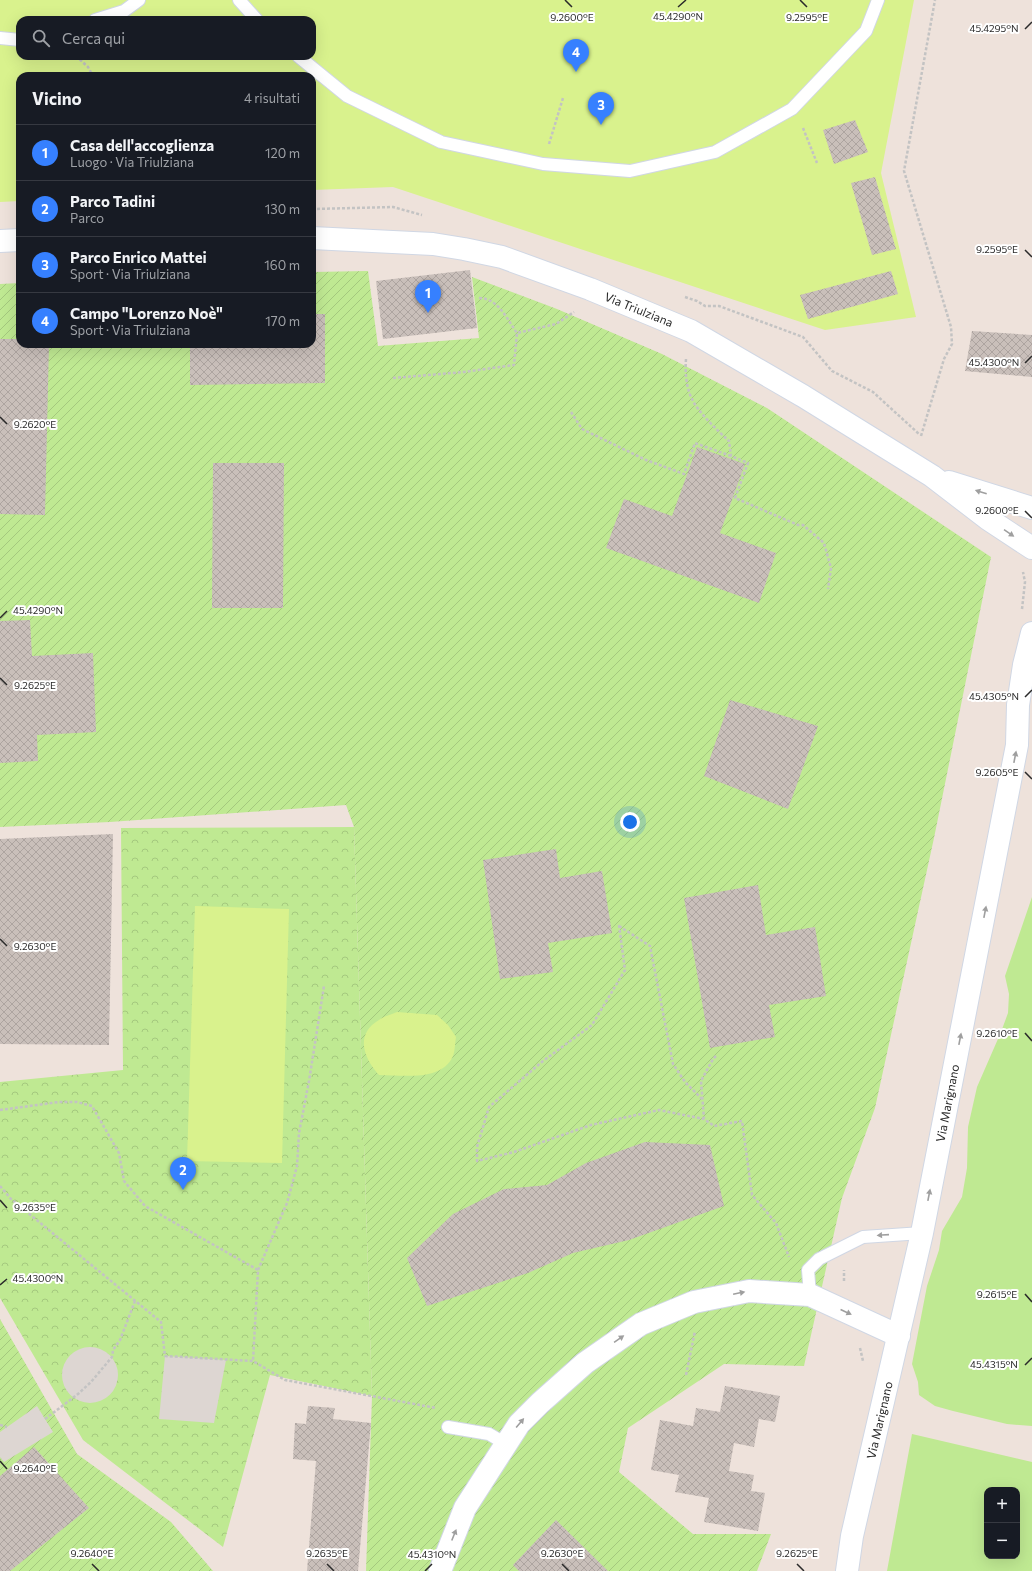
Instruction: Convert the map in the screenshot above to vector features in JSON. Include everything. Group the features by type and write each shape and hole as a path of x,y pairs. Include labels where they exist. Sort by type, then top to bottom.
{"street":[{"name":"Via Triulziana","path":"316,238 433,244 502,257 562,278 691,331 803,396 932,476 988,519 1032,548"},
{"path":"0,241 16,240"},
{"name":"Via Triulziana","path":"932,476 1032,508"},
{"name":"Via Marignano","path":"847,1571 852,1536 922,1233 1017,745 1018,705 1024,665 1026,624"},
{"path":"440,1571 465,1508 519,1424 585,1363 641,1324 694,1302 749,1291 810,1296 899,1336"}],"lane":[{"path":"108,16 124,11 139,0"},
{"path":"239,0 253,16"},
{"path":"303,60 347,96 441,142 543,164 630,172 716,152 792,109 866,30 878,0"},
{"path":"0,38 16,40"},
{"path":"810,1296 808,1270 820,1259 863,1237 922,1233"},
{"path":"448,1427 489,1434 506,1444"}],"path":[{"path":"921,436 944,359 952,344 951,327 904,171 935,0"},
{"path":"80,60 91,72"},
{"path":"543,164 563,98"},
{"path":"792,109 807,135 817,163"},
{"path":"393,378 464,372 514,365 517,333 497,305 486,298 479,298"},
{"path":"517,333 556,324 577,310"},
{"path":"685,364 686,382 692,399 729,441 731,456"},
{"path":"571,412 582,429 632,453 684,474 695,443 748,463 735,498 798,525 804,525 824,543 831,568 828,589"},
{"path":"1021,569 1025,582 1026,624"},
{"path":"702,1099 685,1082 673,1064 650,946 619,925 625,970 592,1025 543,1061 489,1107 477,1148 477,1161 514,1152 591,1124 659,1110 704,1119 714,1126 742,1121 752,1194 776,1224 790,1255 788,1261"},
{"path":"253,1361 258,1270 288,1203 297,1166 299,1133 324,986"},
{"path":"704,1119 701,1081 716,1056"},
{"path":"0,1110 59,1102 77,1102 92,1106 119,1153 124,1181 145,1206 258,1270"},
{"path":"0,1186 11,1199 161,1322 165,1356 253,1361 285,1380 437,1408"},
{"path":"45,1419 78,1394 91,1382 112,1357 113,1350 120,1340 135,1301"},
{"path":"686,1375 695,1330"},
{"path":"0,1425 7,1427"}],"green space":[{"path":"0,0 914,0 881,173 916,317 825,330 393,187 316,190 316,72 16,72 16,201 0,202"},
{"path":"368,271 378,346 479,338 472,277 557,309 662,354 767,408 991,557 934,838 875,1108 842,1198 804,1366 724,1364 628,1428 619,1472 693,1534 771,1534 757,1571 366,1571 372,1396 354,827 346,805 110,822 0,827 0,284 16,283 16,348 316,348 316,272"},
{"path":"354,827 372,1396 270,1375 223,1547 83,1440 0,1298 0,1082 123,1070 121,828"},
{"path":"1032,897 1032,1426 1007,1424 935,1406 919,1395 918,1382 912,1364 927,1286 939,1250 942,1231 962,1197 967,1168 968,1127 977,1087 1008,1013 1009,994 1005,976"},
{"path":"195,906 289,909 282,1163 187,1161"},
{"path":"397,1012 437,1015 448,1025 456,1037 454,1054 448,1064 440,1070 420,1075 379,1075 369,1061 364,1046 364,1039 371,1026 383,1017"},
{"path":"0,1319 77,1454 171,1522 213,1571 0,1571"},
{"path":"912,1434 1032,1462 1032,1571 887,1571"}],"shaded area":[{"path":"84,1347 96,1347 106,1351 114,1359 118,1369 118,1381 114,1391 106,1399 96,1403 84,1403 74,1399 66,1391 62,1381 62,1369 66,1359 74,1351"},
{"path":"165,1356 226,1360 214,1423 159,1419"},
{"path":"37,1406 53,1432 4,1462 0,1457 0,1432"}],"building":[{"path":"855,120 868,152 834,164 823,130"},
{"path":"875,177 896,249 872,255 851,183"},
{"path":"470,270 477,328 383,339 376,281"},
{"path":"891,271 898,294 808,319 800,295"},
{"path":"316,314 325,314 325,383 190,385 190,348 316,348"},
{"path":"972,331 1032,335 1032,377 965,371"},
{"path":"0,339 16,339 16,348 49,348 45,515 0,514"},
{"path":"697,447 745,464 720,533 776,553 759,603 606,548 624,499 672,516"},
{"path":"213,463 284,463 283,608 212,608"},
{"path":"30,620 32,656 93,653 96,732 37,735 38,761 0,763 0,621"},
{"path":"730,700 818,726 788,809 704,776"},
{"path":"113,834 109,1045 0,1044 0,839"},
{"path":"556,849 560,878 602,871 612,933 548,943 553,972 500,979 483,860"},
{"path":"758,885 766,935 815,927 826,996 769,1005 775,1037 710,1048 684,898"},
{"path":"645,1142 710,1145 724,1206 629,1240 573,1253 528,1273 427,1306 407,1258 453,1214 504,1189 547,1185 586,1163"},
{"path":"725,1386 780,1396 775,1422 759,1419 754,1447 734,1443 729,1471 754,1475 751,1491 765,1493 758,1531 704,1522 709,1498 675,1492 679,1475 651,1470 660,1420 693,1426 696,1408 720,1412"},
{"path":"308,1406 335,1408 333,1419 371,1423 358,1571 307,1571 316,1461 293,1459 295,1423 306,1424"},
{"path":"34,1447 89,1508 10,1571 0,1571 0,1476"},
{"path":"556,1520 608,1571 519,1571 513,1565"}],"place":[{"name":"Campo \"Lorenzo Noè\"","path":"576,72"},
{"name":"Parco Enrico Mattei","path":"601,125"},
{"name":"Casa dell'accoglienza","path":"428,313"},
{"name":"Parco Tadini","path":"183,1190"}]}
